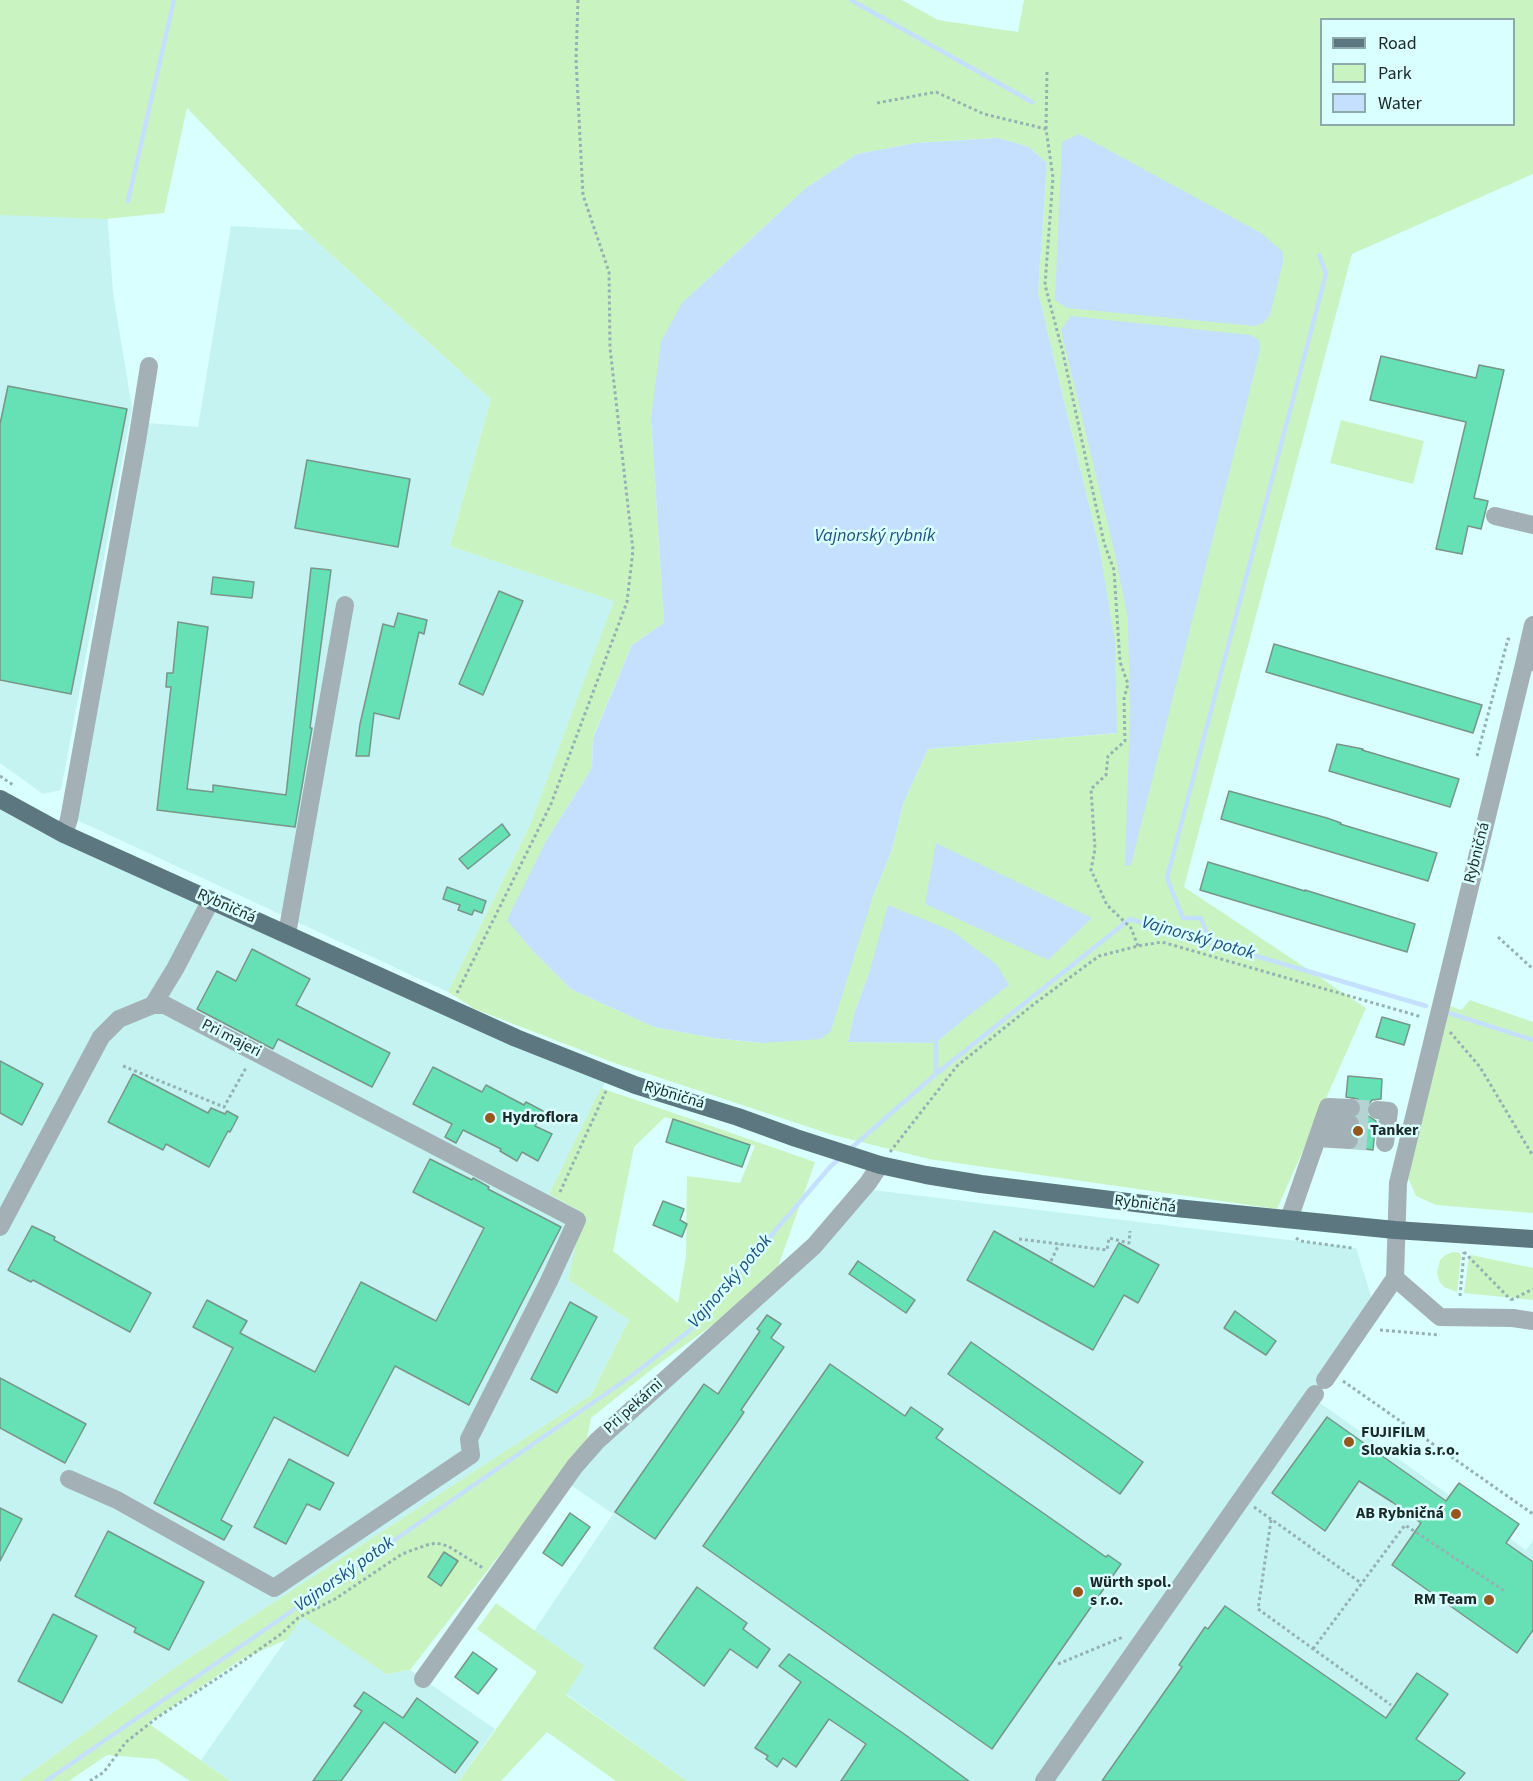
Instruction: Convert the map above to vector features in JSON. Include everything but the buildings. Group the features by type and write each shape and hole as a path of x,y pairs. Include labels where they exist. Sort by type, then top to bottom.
{"main road":[{"name":"Rybničná","path":"0,799 64,834 450,1008 618,1078 880,1165 981,1184 1106,1200 1287,1228 1395,1230 1533,1239"}],"street":[{"path":"64,834 69,819 138,441 149,366"},
{"path":"1495,516 1533,525"},
{"path":"286,934 345,605"},
{"name":"Rybničná","path":"1395,1230 1398,1183 1436,1015 1530,648"},
{"path":"0,1227 101,1038 119,1019 153,1005 175,969 211,900"},
{"name":"Pri majeri","path":"69,1479 117,1500 274,1588 471,1455 469,1439 549,1281 577,1220 165,1005 153,1005"},
{"path":"1287,1228 1328,1107 1350,1124 1320,1131"},
{"path":"1379,1130 1404,1158"},
{"name":"Pri pekárni","path":"423,1679 575,1466 597,1441 814,1246 868,1183 880,1165"},
{"path":"1044,1781 1242,1498 1332,1380 1395,1278 1395,1230"},
{"path":"1395,1278 1440,1317 1513,1318 1533,1321"}],"path":[{"path":"450,1008 551,804 627,602 633,550 610,348 609,272 583,195 576,59 578,0"},
{"path":"1047,72 1046,129 1053,177 1045,285 1063,353 1104,543 1114,570 1120,662 1128,684 1124,699 1125,741 1108,756 1106,775 1092,789 1095,849 1091,870 1107,905 1131,928 1138,946"},
{"path":"877,103 936,92 984,114 1046,129"},
{"path":"1477,756 1508,639 1530,648"},
{"path":"1498,937 1533,969"},
{"path":"880,1165 957,1066 1034,1004 1099,956 1162,942 1436,1015 1480,1067 1533,1156"},
{"path":"123,1066 224,1107 255,1052"},
{"path":"553,1207 607,1090"},
{"path":"1287,1228 1300,1241 1352,1248"},
{"path":"1019,1239 1107,1250 1109,1238 1129,1242 1130,1231"},
{"path":"1051,1261 1059,1244"},
{"path":"1460,1296 1464,1252 1511,1300"},
{"path":"1378,1330 1441,1336"},
{"path":"1332,1380 1533,1514"},
{"path":"1242,1498 1362,1583"},
{"path":"1272,1520 1258,1609 1391,1705"},
{"path":"1313,1649 1405,1525 1506,1592"},
{"path":"90,1781 104,1772 126,1742 158,1717 233,1668 298,1618 335,1599 402,1554 436,1543 448,1546 496,1576"}],"shaded area":[{"path":"0,195 107,210 113,293 132,408 61,790 43,794 0,763"},
{"path":"231,226 304,230 491,399 450,546 615,601 530,825 448,992 77,820 147,423 198,427"},
{"path":"0,799 609,1075 549,1194 584,1213 568,1280 629,1320 591,1395 184,1661 19,1781 0,1781"},
{"path":"872,1190 1356,1248 1375,1309 1313,1398 1526,1550 1533,1541 1533,1781 687,1781 566,1694 534,1631 613,1514 568,1483 580,1466"},
{"path":"303,1616 386,1674 410,1670 495,1729 459,1781 230,1781 201,1760"}],"green space":[{"path":"0,0 902,0 938,20 1018,32 1024,0 1533,0 1533,174 1352,254 1184,887 1366,1008 1277,1209 929,1159 833,1135 612,1062 475,1009 448,992 530,825 614,601 450,546 491,399 304,230 187,108 164,213 105,219 0,215","holes":["998,138 1029,147 1047,163 1038,292 1100,551 1117,733 928,749 903,804 892,850 873,896 763,1043 714,1038 654,1027 571,989 546,841 592,768 593,737 632,645 664,623 651,417 682,303 806,188 857,154 916,143","870,970 963,1020 936,1043 848,1042 854,1014"]},
{"path":"1341,420 1424,441 1413,484 1330,463"},
{"path":"1470,1000 1533,1022 1533,1213 1436,1205 1416,1196 1408,1178 1445,1004 1461,1010"},
{"path":"601,1088 815,1162 778,1267 736,1308 656,1366 591,1418 586,1444 410,1670 386,1674 303,1617 286,1640 242,1659 148,1723 230,1781 190,1781 156,1759 107,1755 69,1781 19,1781 184,1661 591,1395 629,1320 568,1280 583,1213 549,1194","holes":["665,1117 755,1146 740,1183 687,1176 686,1256 678,1303 613,1251 634,1147"]},
{"path":"1453,1252 1460,1253 1461,1256 1457,1292 1444,1287 1437,1273 1440,1260"},
{"path":"1471,1255 1533,1268 1533,1300 1464,1293"},
{"path":"496,1603 584,1666 566,1695 687,1781 616,1781 547,1732 501,1781 459,1781 537,1672 477,1629"}],"water":[{"path":"1079,134 1261,233 1283,252 1283,262 1270,315 1263,323 1255,326 1067,308 1055,300 1062,142"},
{"name":"Vajnorský rybník","path":"998,138 1029,147 1047,163 1038,292 1100,551 1115,643 1117,733 928,749 903,804 892,850 873,896 831,1031 821,1039 763,1043 714,1038 654,1027 571,989 532,950 507,920 546,841 592,768 593,738 632,645 664,623 651,417 661,342 682,303 806,188 857,154 916,143"},
{"path":"1071,316 1250,335 1259,340 1260,350 1131,865 1125,866 1130,714 1128,619 1115,554 1061,330"},
{"path":"936,843 1092,918 1048,960 925,904"},
{"path":"888,905 952,931 996,964 1009,985 936,1043 848,1042 854,1014 870,970"}],"waterway":[{"path":"128,201 174,0"},
{"path":"851,0 1032,102"},
{"path":"1211,944 1201,918 1183,918 1167,878 1326,274 1319,255"},
{"name":"Vajnorský potok","path":"849,1150 936,1074 1130,919 1426,1006"},
{"name":"Vajnorský potok","path":"1446,1012 1533,1040"},
{"path":"936,1043 936,1074"},
{"name":"Vajnorský potok","path":"46,1781 630,1377 689,1331 840,1158"}],"tunnel":[{"path":"1351,1108 1377,1110"},
{"path":"1350,1124 1375,1126"},
{"path":"1349,1140 1374,1142"}],"place":[{"name":"Hydroflora","path":"490,1118"},
{"name":"Tanker","path":"1358,1131"},
{"name":"FUJIFILM Slovakia s.r.o.","path":"1349,1442"},
{"name":"AB Rybničná","path":"1456,1514"},
{"name":"Würth spol. s r.o.","path":"1078,1592"},
{"name":"RM Team","path":"1489,1600"}]}
